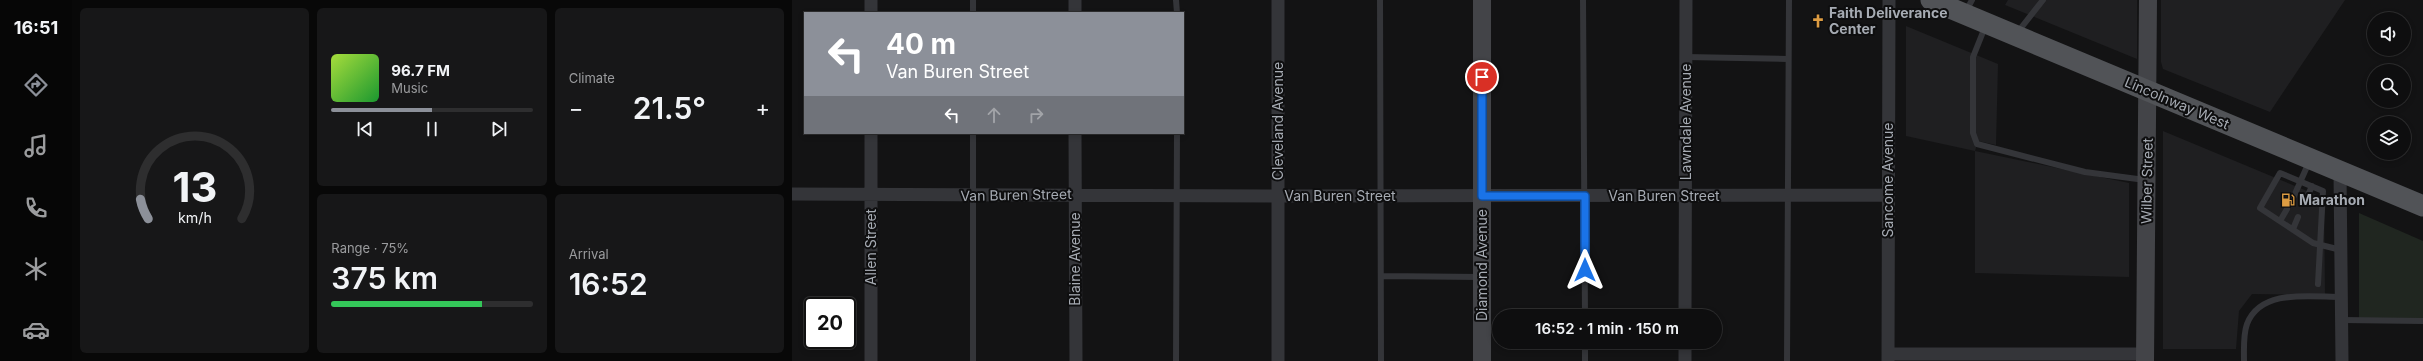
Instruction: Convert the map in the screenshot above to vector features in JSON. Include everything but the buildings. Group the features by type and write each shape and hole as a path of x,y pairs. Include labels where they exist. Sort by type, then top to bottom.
{"main road":[{"name":"Lincolnway West","path":"1931,0 1968,7 1986,23 2423,206"}],"street":[{"path":"871,0 871,12"},
{"path":"1075,0 1075,12"},
{"name":"Cleveland Avenue","path":"1278,0 1278,361"},
{"name":"Diamond Avenue","path":"1482,0 1482,361"},
{"name":"Lawndale Avenue","path":"1685,309 1686,0"},
{"name":"Sancome Avenue","path":"1888,357 1889,0"},
{"name":"Wilber Street","path":"2145,357 2148,0"},
{"name":"Allen Street","path":"871,134 871,361"},
{"name":"Blaine Avenue","path":"1075,134 1076,361"},
{"path":"2340,172 2342,361"},
{"name":"Van Buren Street","path":"792,194 973,196 1075,194 1177,196 1685,197 1888,195"},
{"path":"1685,349 1685,361"},
{"path":"1888,357 2145,357"}],"lane":[{"path":"974,0 974,12"},
{"path":"1176,0 1176,12"},
{"path":"1380,0 1381,361"},
{"path":"1583,0 1585,309"},
{"path":"1787,361 1788,0"},
{"path":"2016,36 2043,0"},
{"path":"1986,23 1973,57 1973,133 1977,144 2086,172 2147,180"},
{"path":"1686,57 1788,59"},
{"path":"973,361 974,134"},
{"path":"1176,361 1177,134"},
{"path":"2294,196 2302,182 2310,159"},
{"path":"2318,284 2321,245 2322,191 2280,173 2260,208 2313,243 2321,245 2341,250"},
{"path":"2304,204 2312,186"},
{"path":"2280,221 2287,209"},
{"path":"2293,229 2298,217"},
{"path":"1381,276 1482,277"},
{"path":"2244,361 2247,324 2258,308 2279,298 2342,297"},
{"path":"2342,320 2423,321"},
{"path":"1585,349 1585,361"}],"shaded area":[{"path":"2008,0 2137,0 2137,59 2005,5"},
{"path":"2161,0 2345,0 2270,112 2163,69 2161,62"},
{"path":"1906,26 1998,64 1996,145 1978,141 1975,151 1906,136"},
{"path":"2163,131 2324,198 2325,295 2252,294 2239,311 2236,349 2163,349"},
{"path":"1975,151 2129,183 2129,277 1975,273"},
{"path":"2359,213 2423,241 2423,319 2359,318"}],"place":[{"name":"Faith Deliverance Center","path":"1818,21"},
{"name":"Marathon","path":"2288,200"}],"route":[{"path":"1482,77 1482,196 1585,196 1585,270"}]}
